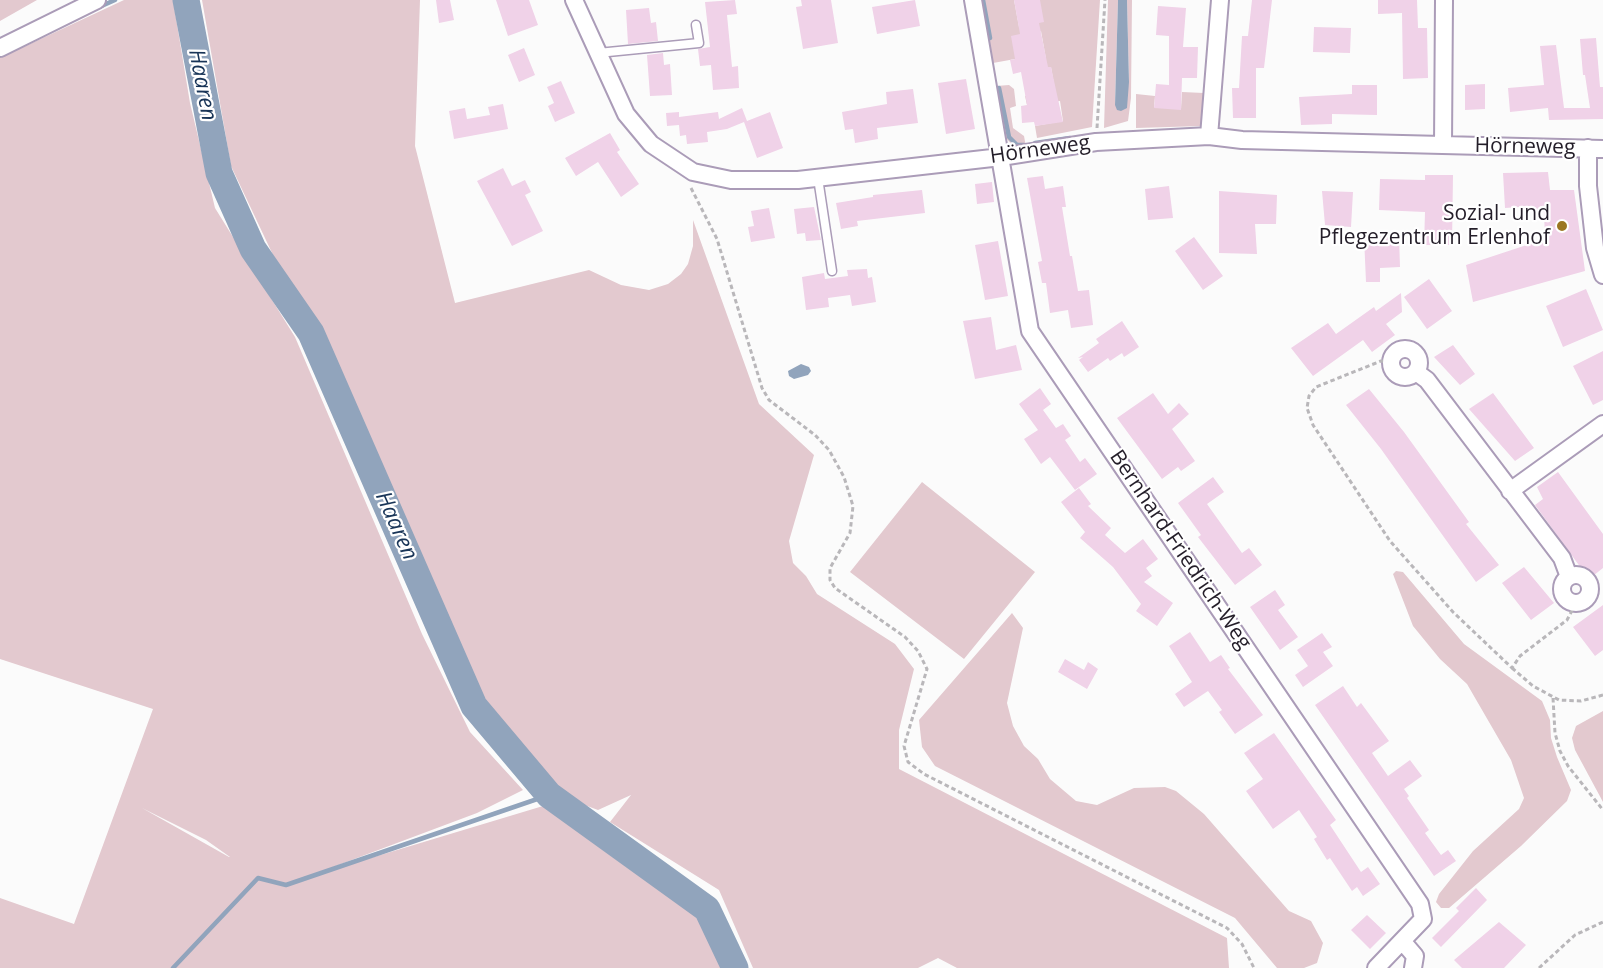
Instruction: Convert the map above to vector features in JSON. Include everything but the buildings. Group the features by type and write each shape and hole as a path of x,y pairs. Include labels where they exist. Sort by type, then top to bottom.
{"street":[{"path":"0,48 97,0"},
{"name":"Hörneweg","path":"574,0 632,122 651,144 693,172 731,180 818,178 1096,142 1209,136 1242,140 1596,149"},
{"name":"Bernhard-Friedrich-Weg","path":"973,0 1030,331 1420,904 1423,919 1403,942"},
{"path":"1209,136 1220,0"},
{"path":"1443,145 1444,0"},
{"path":"1596,149 1588,186 1594,238 1603,275"},
{"path":"1391,362 1394,371 1400,376 1409,376 1416,372 1427,380 1562,558 1569,577 1583,577 1589,585 1587,597 1576,603"},
{"path":"1510,491 1600,431"},
{"path":"1383,966 1403,942 1415,956 1413,968"}],"lane":[{"path":"598,53 699,43 696,25"},
{"path":"818,178 832,271"}],"path":[{"path":"1096,142 1104,0"},
{"path":"693,172 690,186 721,248 762,388 776,407 815,435 829,450 844,477 853,506 850,533 830,568 830,580 835,588 905,637 918,651 927,669 904,746 908,762 924,774 1227,928 1242,944 1254,968"},
{"path":"1391,362 1381,361 1316,387 1308,399 1309,417 1390,541 1454,612 1512,668 1553,698 1573,702 1603,694"},
{"path":"1512,668 1520,656 1567,620 1576,603"},
{"path":"1553,698 1555,733 1560,751 1568,766 1603,810"},
{"path":"1539,968 1575,935 1603,922"}],"shaded area":[{"path":"0,0 37,0 0,21"},
{"path":"124,0 173,0 190,103 215,208 295,337 422,634 470,732 523,790 477,813 301,879 543,806 631,870 701,914 727,968 0,968 0,898 74,924 153,709 0,659 0,58","holes":["142,808 206,840 230,857"]},
{"path":"202,0 420,0 415,146 455,303 589,270 621,285 649,290 668,284 681,274 688,264 693,246 693,220 759,404 814,455 789,541 793,563 806,576 817,594 895,644 914,669 899,730 899,769 1227,938 1229,968 957,968 938,958 918,968 753,968 719,890 610,822 631,795 598,810 571,800 546,777 509,736 479,689 439,608 323,333 273,255 231,166"},
{"path":"981,0 1014,0 1019,27 1040,0 1100,0 1092,127 1037,138 1035,126 1063,121 1060,101 1027,105 1025,96 1055,90 1051,67 1024,72 1046,59 1041,31 1015,59 993,63"},
{"path":"1108,0 1118,0 1115,105 1129,82 1127,0 1132,0 1131,98 1128,121 1104,128"},
{"path":"1009,85 1014,89 1016,106 1010,108 1013,128 1024,136 1026,147 1015,148 1004,136 996,86"},
{"path":"1182,92 1204,93 1202,126 1136,128 1136,94 1155,96 1154,107 1181,109"},
{"path":"922,482 1035,572 964,659 850,572"},
{"path":"1396,571 1403,572 1464,644 1542,701 1550,720 1551,738 1557,757 1571,790 1567,801 1521,846 1449,908 1441,908 1436,902 1439,894 1473,851 1519,809 1524,798 1511,760 1467,684 1440,659 1413,626 1393,574"},
{"path":"1012,613 1023,628 1007,703 1013,726 1024,746 1038,759 1050,779 1076,801 1097,805 1134,788 1165,787 1176,791 1204,814 1289,911 1311,921 1323,943 1317,963 1304,968 1277,968 1235,918 935,766 922,747 919,720"},
{"path":"1603,711 1603,802 1575,750 1572,738 1576,726"}],"water":[{"path":"1118,0 1127,0 1129,82 1127,108 1121,111 1117,110 1115,105"},
{"path":"801,364 809,367 811,371 808,375 794,379 789,376 788,371"}],"waterway":[{"path":"97,8 115,0"},
{"name":"Haaren","path":"186,0 219,173 253,249 311,333 474,706 549,795 707,909 735,968"},
{"path":"983,0 990,38"},
{"path":"999,88 1009,137 1017,145 1024,145"},
{"path":"1035,143 1070,138"},
{"path":"173,968 258,878 286,885 549,795"}],"place":[{"name":"Sozial- und Pflegezentrum Erlenhof","path":"1562,226"}]}
